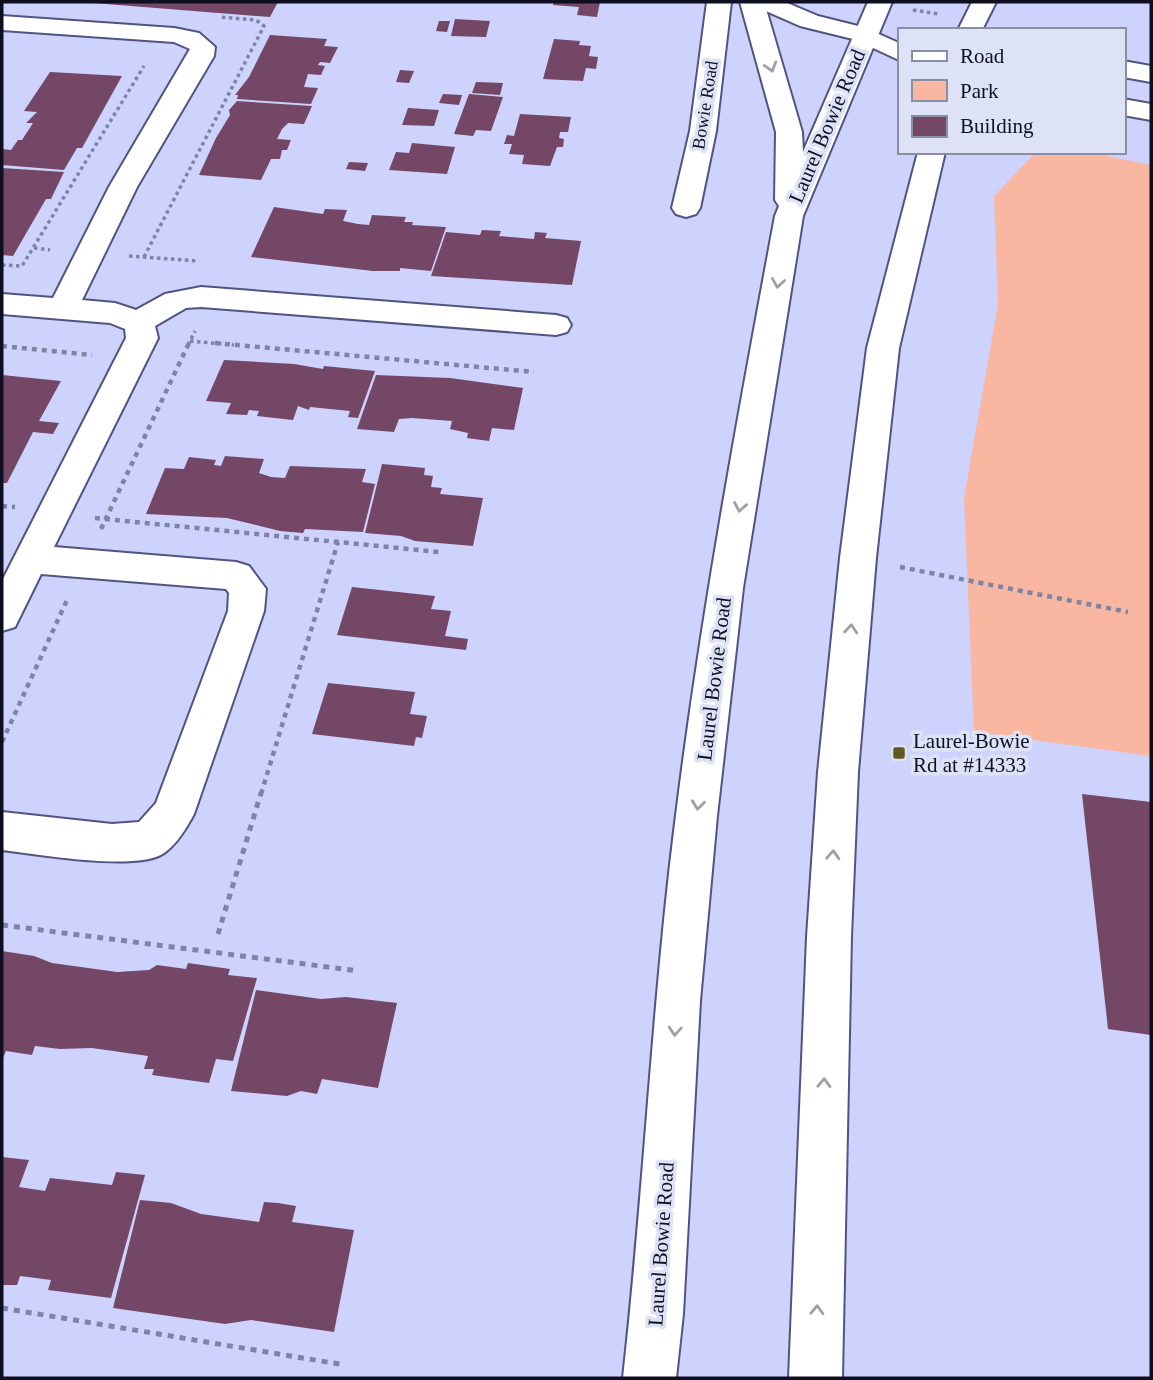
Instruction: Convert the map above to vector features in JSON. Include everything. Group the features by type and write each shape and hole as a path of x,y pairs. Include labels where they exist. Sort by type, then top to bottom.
{"main road":[{"name":"Bowie Road","path":"686,208 703,131 719,2"},
{"path":"752,2 789,132 789,216"},
{"path":"765,2 800,18 865,35 898,38"},
{"name":"Laurel Bowie Road","path":"649,1378 657,1314 677,1001 725,587 756,422 789,216 880,2"},
{"path":"971,28 984,2"},
{"path":"2,23 174,35 190,38 203,47 201,57 123,187 63,309"},
{"path":"865,35 898,53"},
{"path":"1125,69 1151,74"},
{"path":"1125,107 1151,112"},
{"path":"815,1378 830,909 838,772 858,558 883,348 932,154"},
{"path":"139,323 163,306 182,297 556,326"},
{"path":"2,304 115,313 139,323"},
{"path":"2,617 136,351 142,338 139,323"},
{"path":"2,831 112,843 149,840 173,814 246,611 248,589 236,576 30,559"}],"path":[{"path":"909,9 944,15"},
{"path":"2,265 22,267 144,66"},
{"path":"2,742 211,298"},
{"path":"190,341 534,372"},
{"path":"2,346 99,356"},
{"path":"2,506 21,508"},
{"path":"53,514 439,552"},
{"path":"218,934 338,542"},
{"path":"858,558 1128,612"},
{"path":"2,925 359,971"},
{"path":"2,1308 345,1365"}],"green space":[{"path":"1034,154 1097,154 1151,165 1151,756 974,732 964,498 998,304 994,196"}],"building":[{"path":"81,2 278,2 270,17"},
{"path":"554,2 600,2 597,17 577,15 579,7 553,5"},
{"path":"455,19 490,21 486,37 451,36"},
{"path":"439,21 450,21 447,32 436,31"},
{"path":"270,35 327,39 324,46 338,47 330,63 320,62 318,65 325,66 321,75 308,74 304,87 318,88 311,104 237,99 238,95 235,95 249,77"},
{"path":"554,39 580,41 579,45 591,46 589,56 598,57 596,69 586,68 583,81 543,79"},
{"path":"400,70 414,71 409,83 396,82"},
{"path":"50,72 122,76 82,148 77,148 64,170 2,165 2,149 11,150 18,140 22,140 33,123 26,123 37,112 24,111"},
{"path":"476,82 503,83 500,95 472,93"},
{"path":"443,94 462,95 459,105 439,103"},
{"path":"469,94 503,97 491,131 476,130 473,136 454,134"},
{"path":"237,101 312,106 304,124 288,123 282,129 277,139 291,140 287,150 282,150 280,159 271,159 261,180 199,175 230,115 229,110"},
{"path":"408,108 439,110 434,126 402,125"},
{"path":"520,114 571,117 568,132 560,132 559,138 564,139 563,147 557,147 550,166 522,164 524,155 509,154 512,144 504,144 507,135 514,136"},
{"path":"412,143 455,147 447,174 389,170 396,152 409,153"},
{"path":"349,162 368,163 365,171 346,169"},
{"path":"2,168 64,172 51,199 46,199 13,256 2,255"},
{"path":"274,207 323,214 325,209 347,210 343,221 358,224 369,225 372,215 406,217 404,222 413,222 412,225 446,227 431,271 400,268 400,271 373,271 251,257"},
{"path":"482,230 501,231 499,236 534,239 535,232 547,233 545,238 581,241 572,285 431,276 446,232 480,235"},
{"path":"224,360 375,371 358,418 348,417 350,411 310,407 309,410 298,406 293,420 257,416 259,411 249,410 247,415 226,414 231,403 206,401"},
{"path":"2,375 61,381 39,421 59,423 53,434 33,432 7,483 2,483"},
{"path":"376,375 450,378 523,388 514,430 492,428 489,441 467,438 468,433 450,429 452,421 412,418 399,419 394,432 357,429"},
{"path":"225,456 264,459 259,473 271,477 285,478 290,466 366,469 362,482 375,484 363,532 305,529 303,533 280,531 227,518 146,514 165,468 184,469 189,457 216,460 214,465 221,466"},
{"path":"382,464 425,468 424,475 433,476 431,487 442,488 440,494 483,498 473,546 365,533"},
{"path":"352,587 435,596 431,609 451,611 445,636 468,639 466,650 337,635"},
{"path":"328,683 415,692 410,714 427,716 422,738 416,737 414,746 312,734"},
{"path":"1082,794 1151,802 1151,1035 1108,1029"},
{"path":"2,951 34,956 52,963 117,972 149,970 157,965 186,969 188,963 230,969 228,975 257,978 233,1061 216,1059 209,1083 152,1075 154,1069 144,1069 148,1056 92,1048 60,1049 35,1046 32,1055 6,1051 2,1060"},
{"path":"256,990 321,999 346,997 397,1003 378,1088 322,1079 317,1094 301,1091 287,1096 231,1091"},
{"path":"2,1157 29,1160 19,1187 45,1191 50,1178 112,1185 116,1172 145,1175 111,1298 48,1290 51,1280 20,1276 17,1285 2,1285"},
{"path":"140,1200 171,1203 201,1214 259,1222 264,1202 278,1203 296,1206 292,1222 354,1230 334,1332 251,1320 225,1324 113,1308"}],"place":[{"name":"Laurel-Bowie Rd at #14333","path":"899,753"}]}
